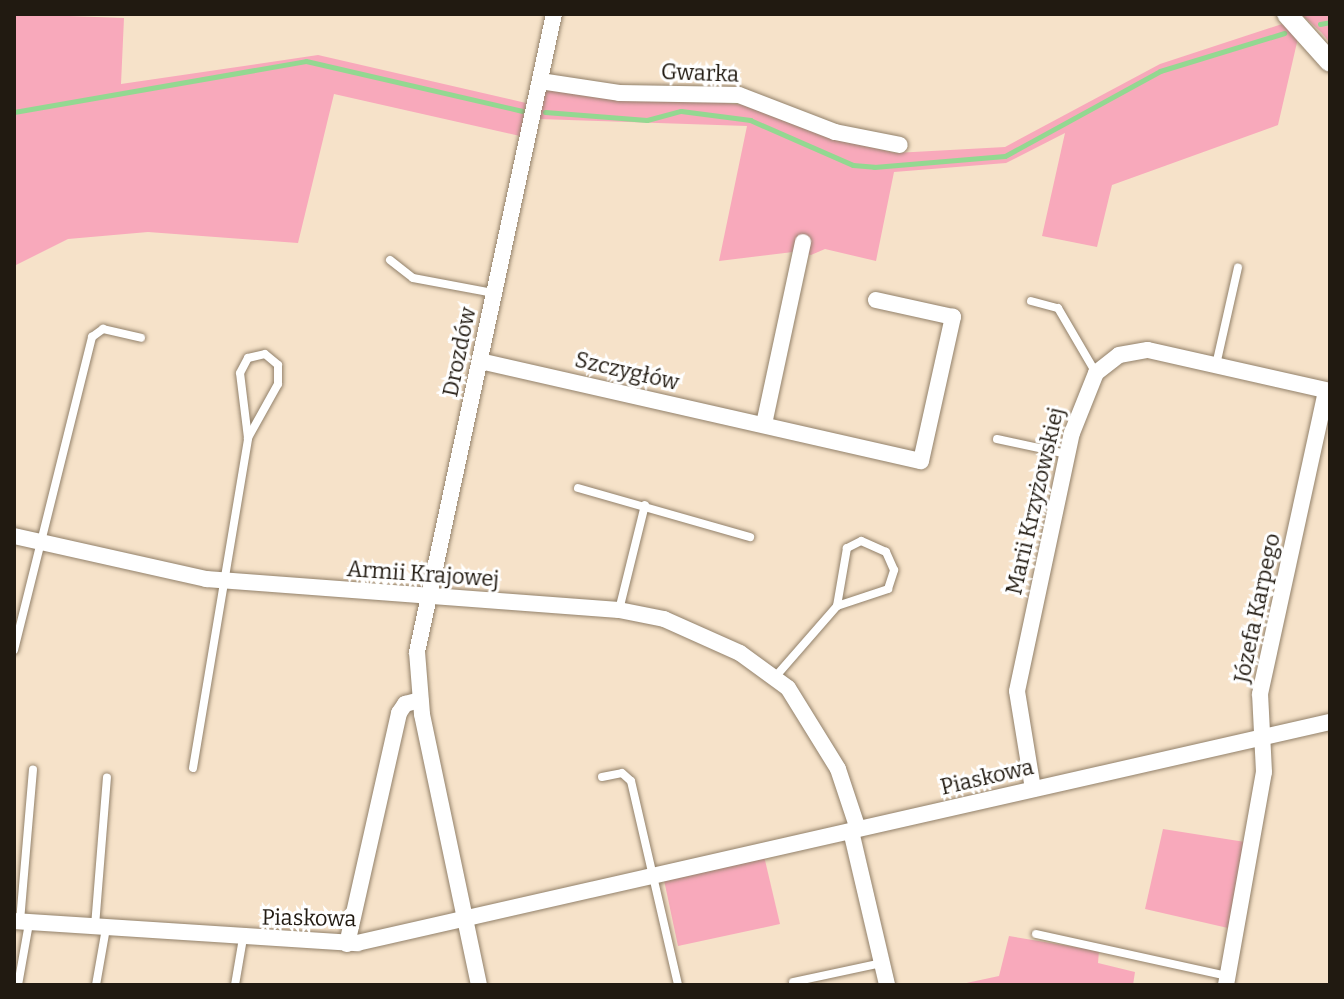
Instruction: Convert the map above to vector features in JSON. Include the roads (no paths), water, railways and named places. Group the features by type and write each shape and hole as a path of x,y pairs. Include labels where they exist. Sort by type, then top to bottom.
{"street":[{"name":"Drozdów","path":"479,985 420,700 417,652 554,14"},
{"path":"1287,14 1330,62"},
{"name":"Gwarka","path":"540,81 619,93 739,95 835,132 900,145"},
{"path":"764,424 803,242"},
{"name":"Szczygłów","path":"480,361 921,461 953,317 876,300"},
{"path":"1096,373 1133,351 1216,365 1328,392"},
{"name":"Marii Krzyżowskiej","path":"1033,789 1017,691 1067,454 1082,398 1096,373"},
{"name":"Józefa Karpego","path":"1227,981 1264,772 1260,694 1328,392"},
{"name":"Armii Krajowej","path":"14,536 224,581 619,610 703,634 776,676 820,734 845,786 887,985"},
{"path":"347,944 399,713 405,704 420,700"},
{"name":"Piaskowa","path":"21,921 347,944 1330,722"}],"lane":[{"path":"390,260 413,278 494,293"},
{"path":"1216,365 1238,267"},
{"path":"1031,301 1058,308 1096,373"},
{"path":"14,650 94,332 103,329 141,338"},
{"path":"193,768 248,438 241,367 253,354 265,354 278,365 278,384 248,438"},
{"path":"997,439 1067,454"},
{"path":"578,488 750,537"},
{"path":"619,610 645,505"},
{"path":"776,676 837,606 888,589 894,570 886,552 861,541 847,548 837,606"},
{"path":"18,985 33,770"},
{"path":"602,777 620,773 630,779 678,985"},
{"path":"96,985 107,777"},
{"name":"Józefa Karpego","path":"1036,934 1227,981"},
{"name":"Piaskowa","path":"235,985 243,938"},
{"path":"793,982 882,963"}],"waterway":[{"path":"1320,24 1330,22"},
{"path":"545,112 647,120 681,111 750,120 853,165 874,167 1005,156 1160,71 1284,33"},
{"path":"14,112 306,61 522,111"}]}
